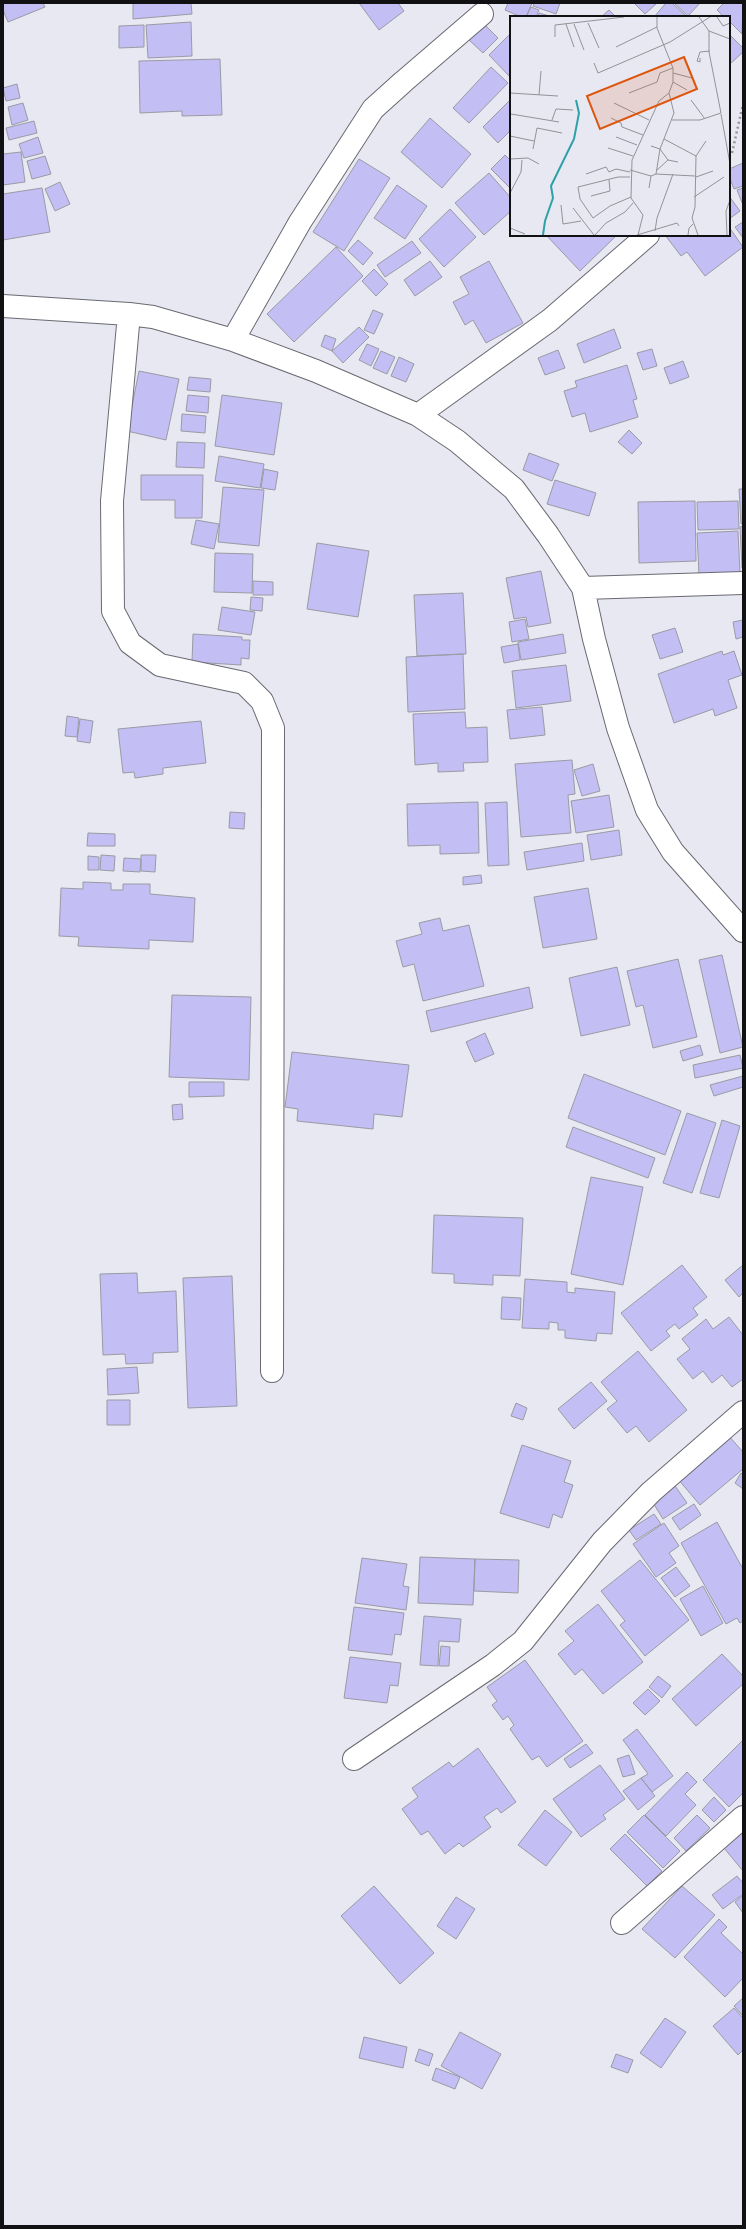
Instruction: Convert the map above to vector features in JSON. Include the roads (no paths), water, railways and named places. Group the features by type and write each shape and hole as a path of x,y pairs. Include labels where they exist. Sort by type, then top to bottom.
{"street":[{"path":"233,340 300,222 374,109 402,82 482,14"},
{"path":"418,415 550,320 647,236"},
{"path":"3,306 129,314 152,317 233,340 316,371 418,415 457,441 514,489 548,535 583,588 594,639 618,728 647,810 673,852 743,931"},
{"path":"129,314 112,501 113,611 130,643 160,665 244,683 262,701 273,728 272,1371"},
{"path":"583,588 743,583"},
{"path":"354,1759 493,1665 523,1641 602,1542 651,1492 743,1412"},
{"path":"622,1923 743,1817"}]}
